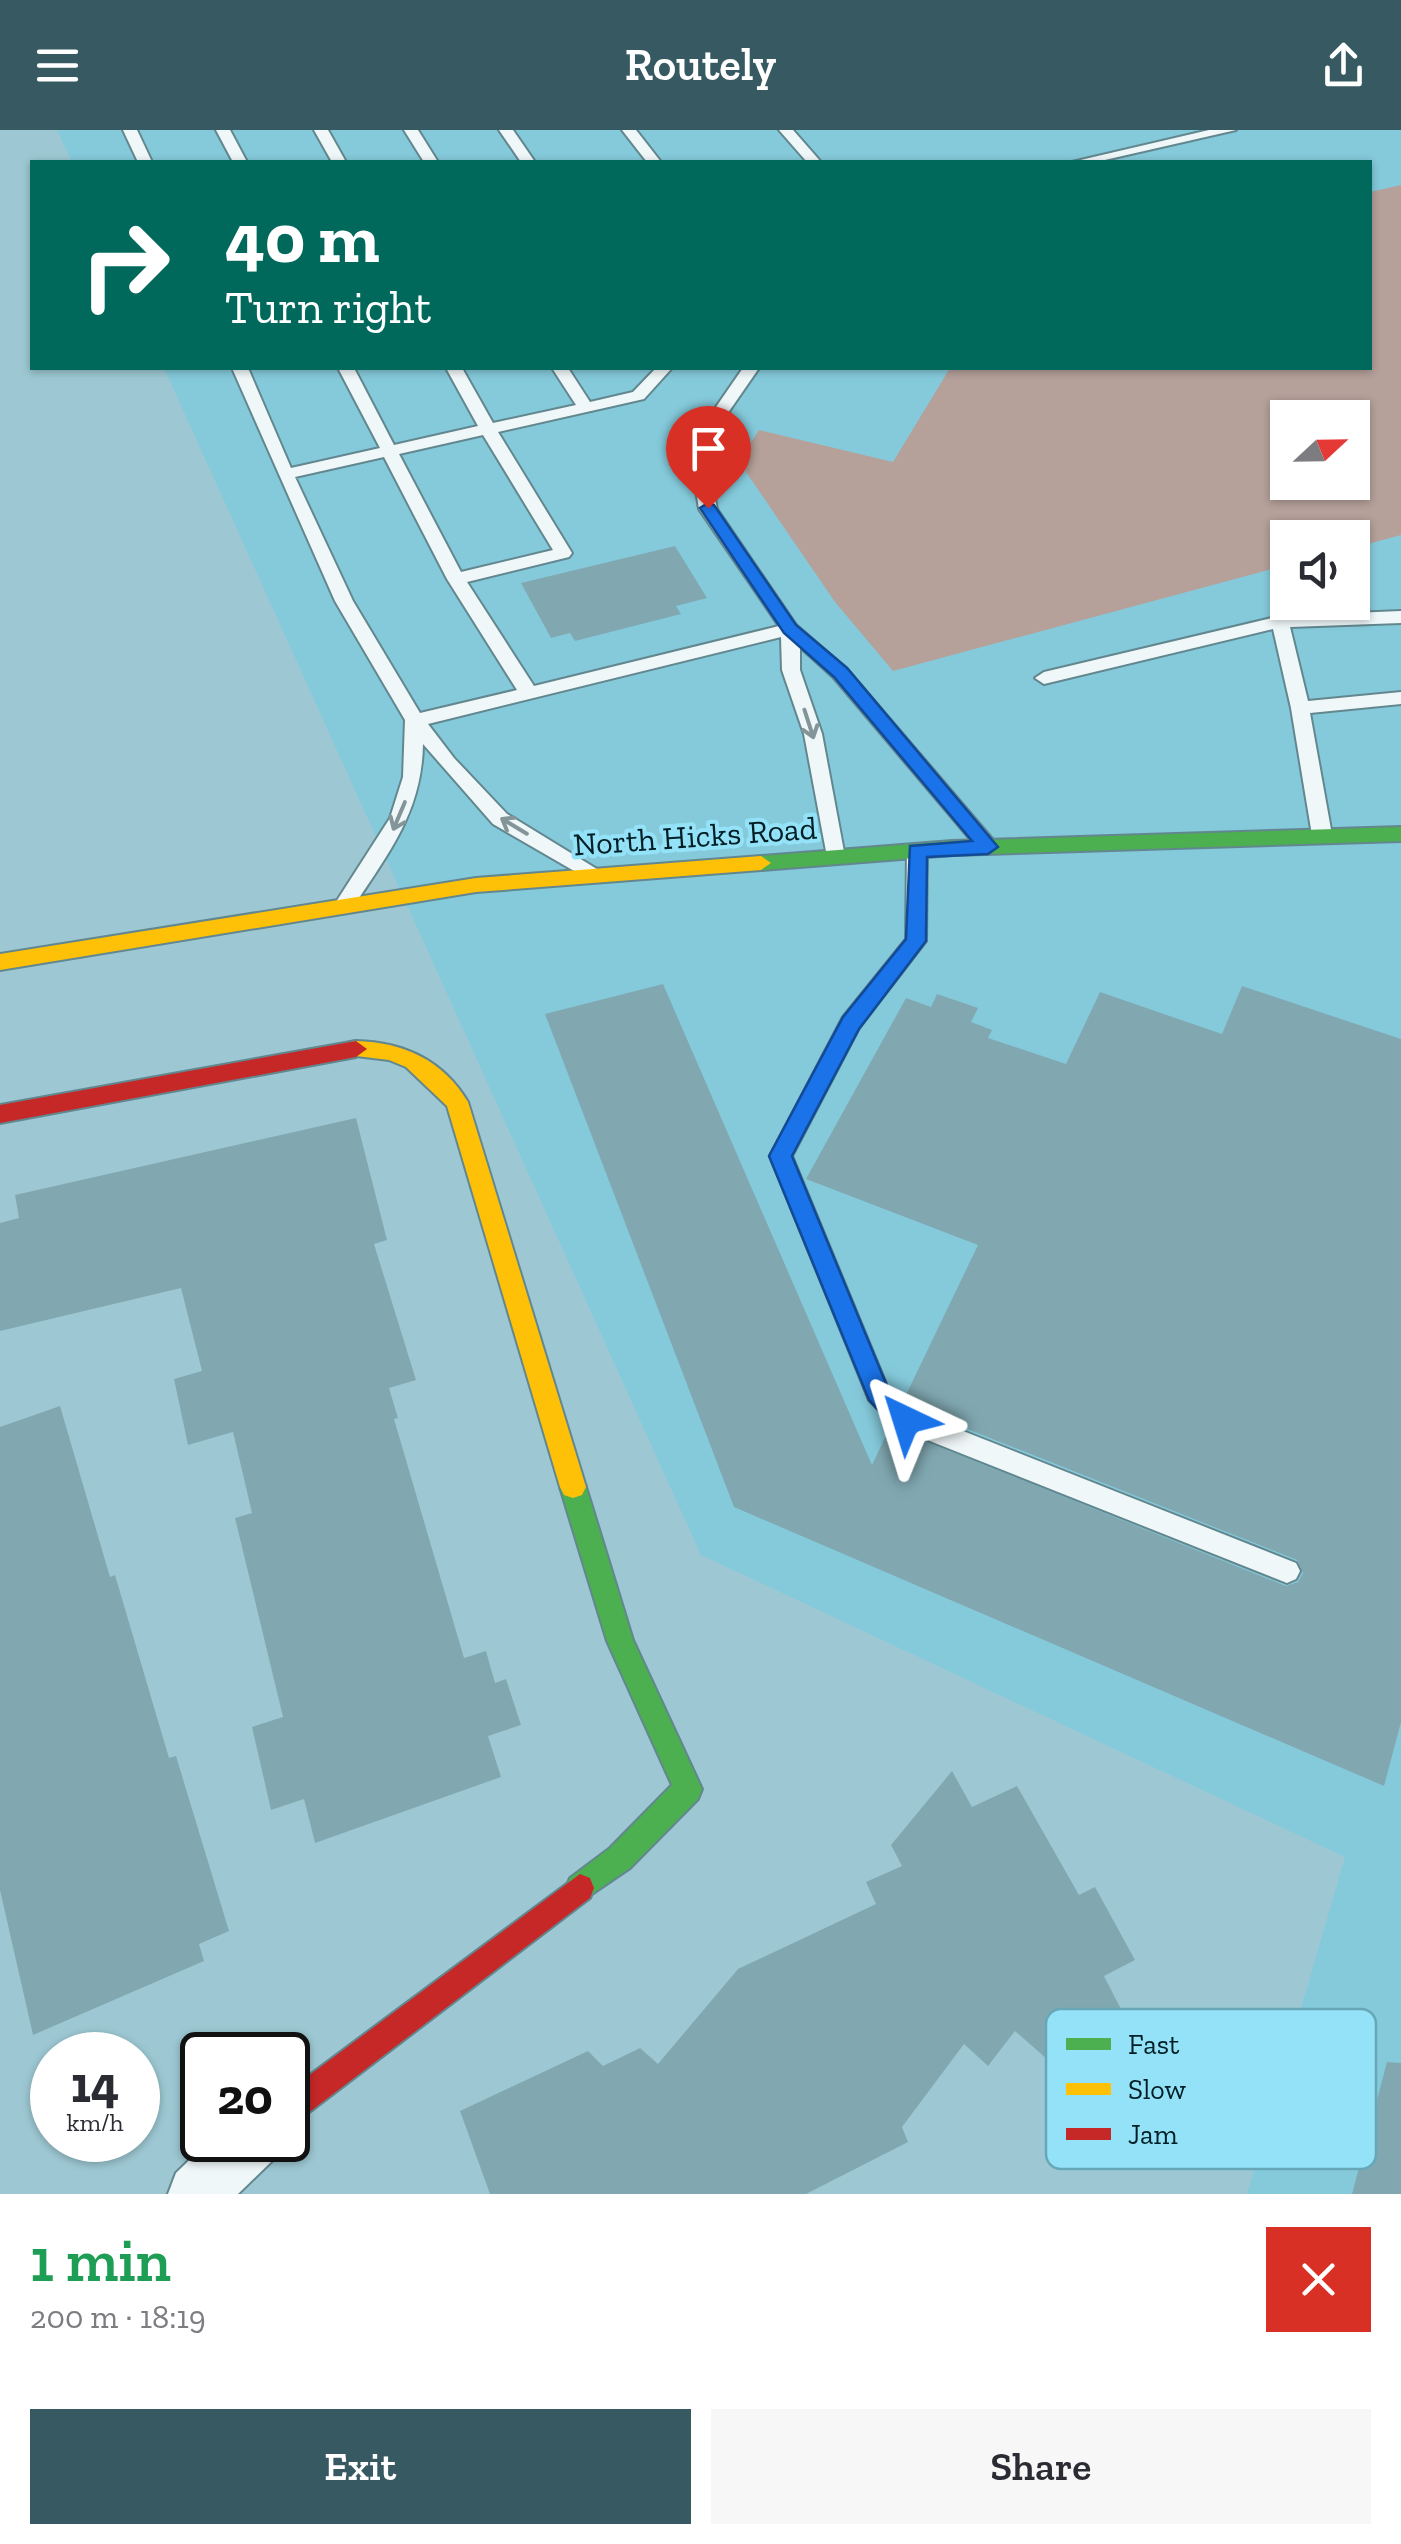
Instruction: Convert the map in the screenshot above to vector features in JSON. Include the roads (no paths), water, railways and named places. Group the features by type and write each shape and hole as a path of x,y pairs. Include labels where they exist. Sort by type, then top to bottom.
{"street":[{"name":"North Hicks Road","path":"0,962 476,886 988,847 1401,834"},
{"path":"0,1114 344,1049 395,1048 423,1062 458,1102 620,1642 688,1788 620,1858 310,2092"},
{"path":"197,2194 229,2162"}],"lane":[{"path":"130,130 143,160"},
{"path":"224,130 239,160"},
{"path":"320,130 338,160"},
{"path":"410,130 430,160"},
{"path":"506,130 527,160"},
{"path":"629,130 652,160"},
{"path":"786,130 812,160"},
{"path":"1129,130 1148,148"},
{"path":"1090,160 1229,130"},
{"path":"241,370 368,648 414,722 493,813 598,876"},
{"path":"347,370 456,579 529,693"},
{"path":"455,370 563,553 456,579"},
{"path":"561,370 585,407"},
{"path":"286,474 638,396 662,370"},
{"path":"750,370 698,446 708,508 790,629 840,672 988,847"},
{"path":"1044,678 1280,622 1401,617"},
{"path":"1280,622 1322,835"},
{"path":"414,722 790,629"},
{"path":"790,629 790,670 813,734 835,857"},
{"path":"1300,708 1401,698"},
{"path":"343,907 400,820 412,777 414,722"},
{"path":"917,851 916,941 851,1023 781,1156 878,1393 906,1420 1288,1571"}]}
